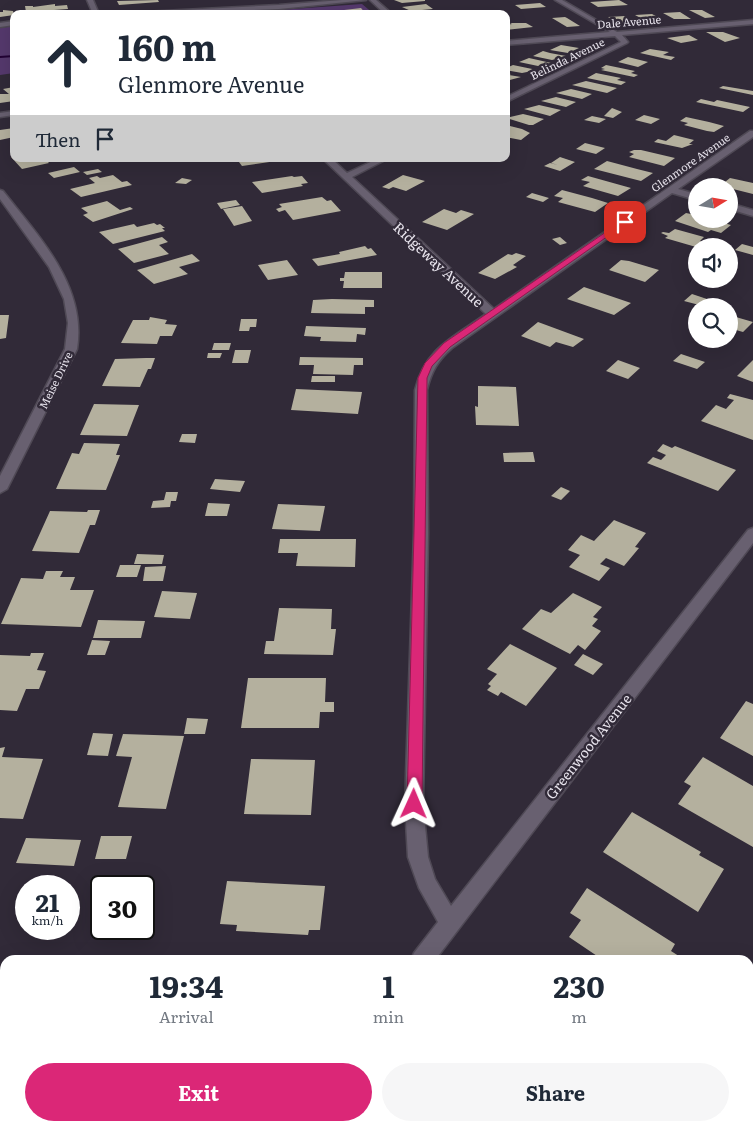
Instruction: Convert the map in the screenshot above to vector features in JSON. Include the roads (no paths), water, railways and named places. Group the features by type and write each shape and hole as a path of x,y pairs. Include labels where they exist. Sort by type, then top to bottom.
{"street":[{"path":"197,10 363,0"},
{"path":"374,0 385,10"},
{"path":"558,0 617,34"},
{"name":"Dale Avenue","path":"510,43 753,22"},
{"name":"Belinda Avenue","path":"510,98 624,43 624,39 617,34"},
{"name":"Glenmore Avenue","path":"493,314 753,133"},
{"name":"Ridgeway Avenue","path":"330,162 493,314 447,345 436,356 428,365 421,390 421,533 414,804 418,858 426,882 451,923"},
{"path":"345,177 377,162"},
{"path":"670,190 688,195"},
{"name":"Meise Drive","path":"0,193 40,246 66,290 74,315 71,349 0,489"},
{"path":"738,209 753,213"},
{"name":"Greenwood Avenue","path":"426,955 753,533"}],"waterway":[{"path":"0,57 10,56"}]}
